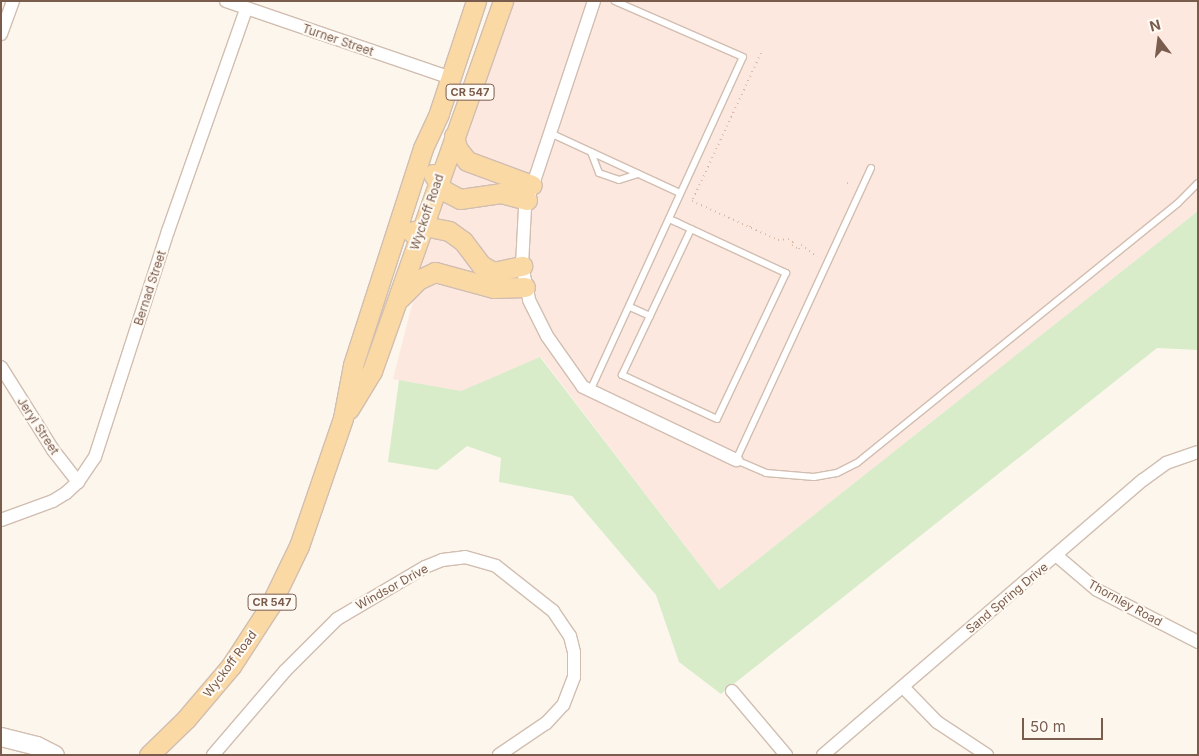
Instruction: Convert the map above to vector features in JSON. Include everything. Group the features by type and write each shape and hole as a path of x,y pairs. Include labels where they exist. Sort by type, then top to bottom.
{"main road":[{"name":"Wyckoff Road","path":"149,755 211,692 270,606 299,546 343,418 353,365 423,148 440,113 476,1"},
{"name":"Wyckoff Road","path":"343,418 372,372 437,182 503,1"},
{"path":"440,113 431,160 437,182 447,193 463,200 501,193 530,192"},
{"path":"454,136 457,148 467,161 530,192"},
{"path":"392,246 421,228 436,227 453,233 463,240 477,261 493,272 522,266"},
{"path":"397,300 418,280 435,272 494,288 525,287"}],"street":[{"path":"1,34 13,1"},
{"name":"Turner Street","path":"226,1 246,10 451,78"},
{"path":"594,1 530,192 522,266 525,287 547,336 576,379 590,392 736,460"},
{"name":"Bernad Street","path":"1,520 53,501 78,482 98,448 168,231 246,10"},
{"name":"Jeryl Street","path":"1,367 53,450 78,482"},
{"name":"Sand Spring Drive","path":"823,755 1057,556 1143,480 1166,464 1198,452"},
{"name":"Thornley Road","path":"1057,556 1097,590 1198,642"},
{"name":"Windsor Drive","path":"213,755 285,671 337,619 366,599 425,567 442,560 465,558 496,566 553,611 570,636 574,652 574,676 563,705 546,723 499,755"},
{"path":"903,687 937,722 987,755"},
{"path":"732,691 786,755"},
{"path":"1,737 37,746 55,755"}],"lane":[{"path":"590,392 743,57 615,1"},
{"path":"550,133 680,194"},
{"path":"591,152 599,173 619,180 638,174"},
{"path":"871,168 736,460 766,473 790,478 826,476 857,463 1178,203 1198,183"},
{"path":"669,219 691,229 786,273 717,419 622,375 691,229"},
{"path":"630,307 650,316"}],"path":[{"path":"761,53 692,201 778,240 788,239 793,242 792,245 799,249 801,245 818,257"},
{"path":"750,227 752,222"}],"shaded area":[{"path":"513,1 1198,1 1198,211 719,590 541,357 461,391 393,379 435,215"}],"green space":[{"path":"1198,211 1198,350 1157,348 721,694 679,662 656,595 572,496 499,482 501,458 467,446 437,470 388,462 399,380 461,391 540,357 719,590"}]}
